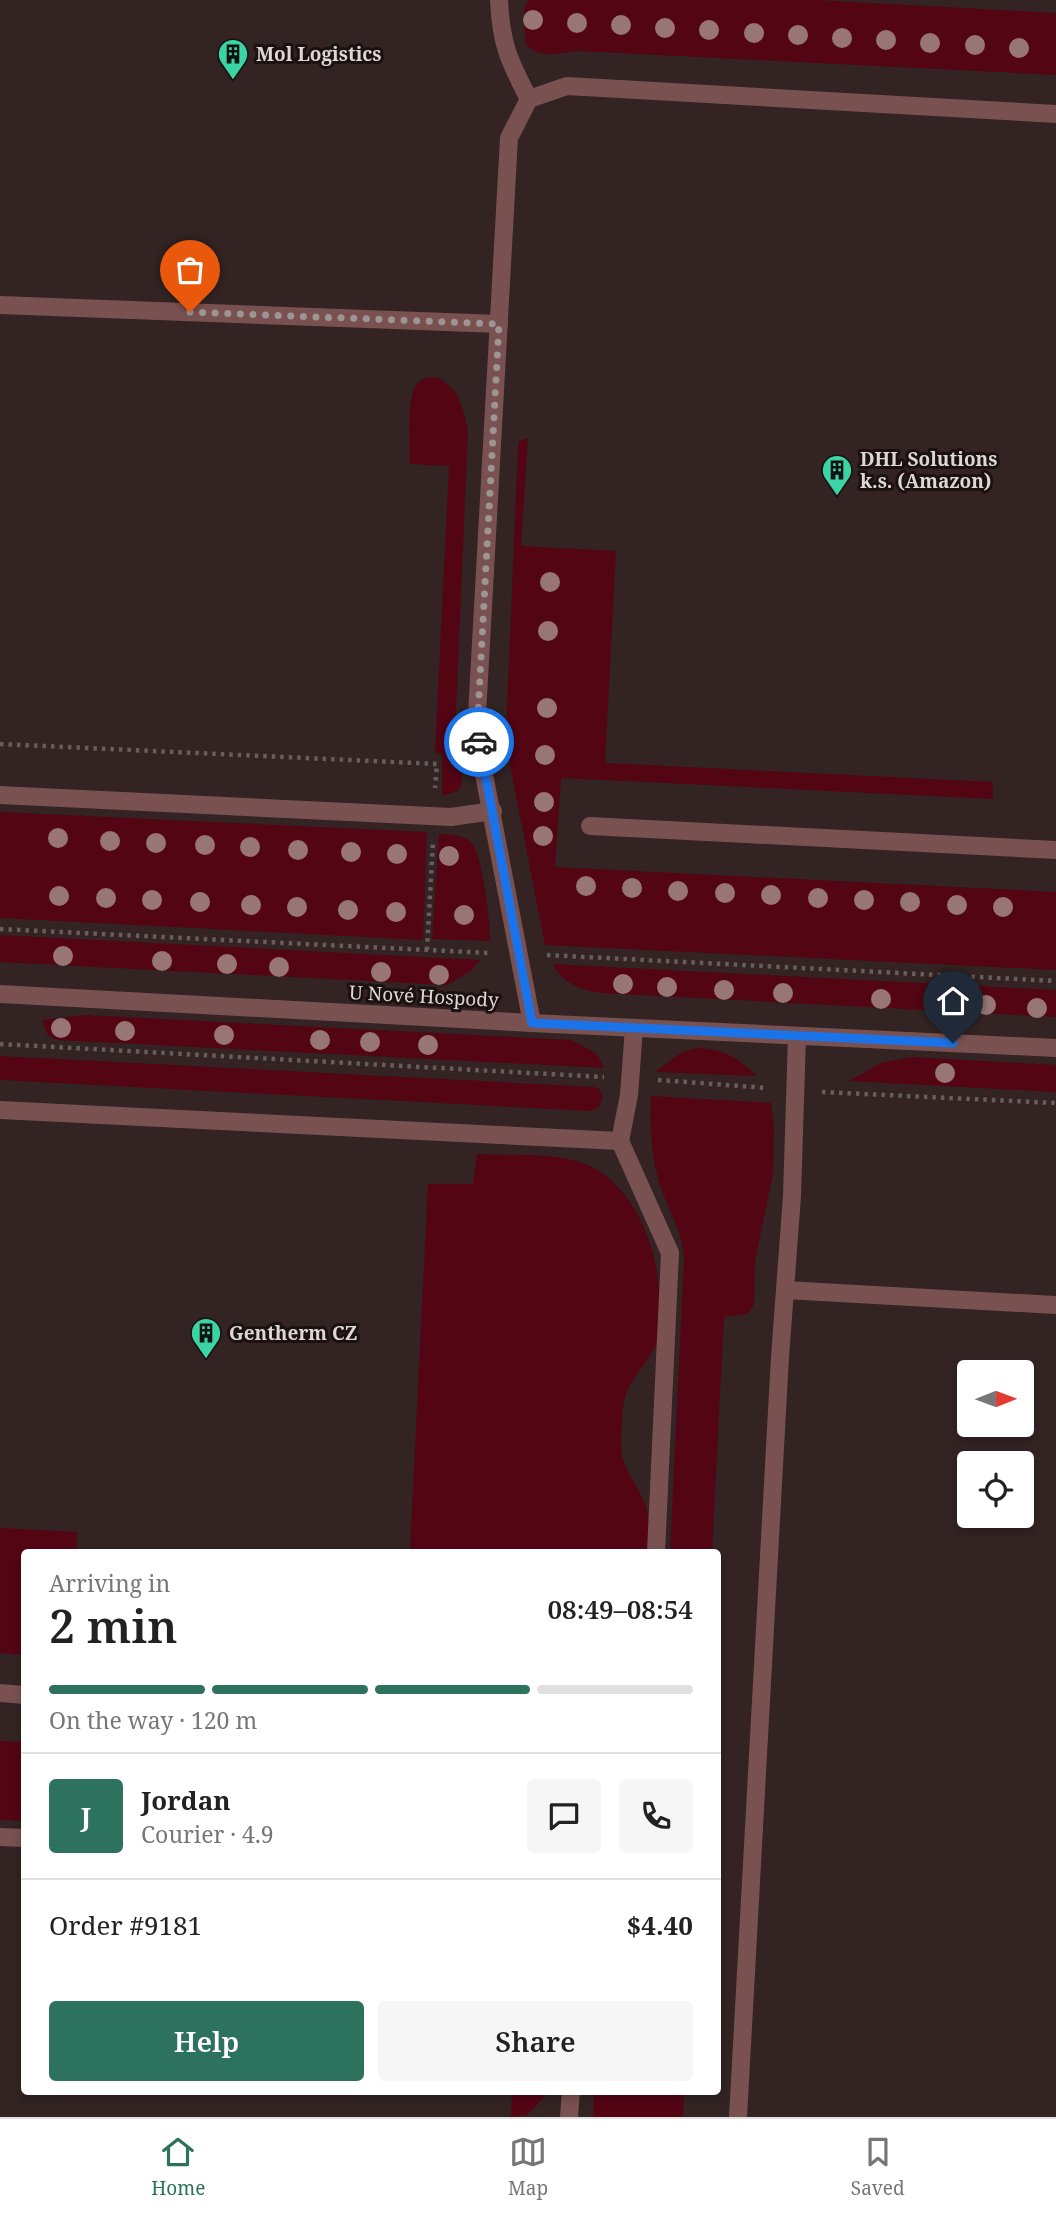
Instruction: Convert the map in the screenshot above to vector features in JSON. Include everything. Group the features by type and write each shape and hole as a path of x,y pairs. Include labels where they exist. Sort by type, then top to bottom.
{"street":[{"path":"499,0 500,25 508,59 529,99"},
{"path":"532,1023 477,733 509,138 529,99 567,86 1056,114"},
{"path":"0,305 499,324"},
{"path":"0,795 451,817 493,811"},
{"path":"590,826 1056,850"},
{"name":"U Nové Hospody","path":"0,994 1056,1048"},
{"path":"634,1028 631,1078 620,1141 670,1253 656,1549"},
{"path":"738,2117 797,1036"},
{"path":"0,1110 620,1141"},
{"path":"785,1290 1056,1305"},
{"path":"0,1693 21,1695"},
{"path":"0,1837 21,1838"},
{"path":"569,2117 571,2095"}],"path":[{"path":"0,1044 1056,1103"}],"shaded area":[{"path":"0,0 1056,0 1056,2117 0,2117"},
{"path":"528,0 817,0 1056,13 1056,75 577,51 542,54 525,43 524,9"},
{"path":"436,377 455,392 468,430 456,711 462,783 458,791 442,796 442,754 435,752 449,466 410,464 409,435 411,401 416,385 427,378"},
{"path":"528,438 521,546 616,551 605,763 993,782 993,799 561,778 555,867 1056,892 1056,970 545,945 509,760 506,731 518,446 519,441"},
{"path":"0,812 427,832 423,940 0,918"},
{"path":"439,834 464,838 471,842 475,849 485,889 490,941 432,939"},
{"path":"0,935 480,960 471,971 447,985 0,962"},
{"path":"552,964 1056,990 1056,1017 601,993 573,984 561,976"},
{"path":"86,1015 571,1040 597,1054 604,1068 58,1040 49,1035 44,1027 43,1020"},
{"path":"698,1048 730,1056 757,1076 655,1072 682,1052"},
{"path":"0,1056 594,1087 599,1089 603,1096 599,1106 590,1111 0,1080"},
{"path":"912,1057 1056,1065 1056,1092 849,1081 881,1063"},
{"path":"651,1096 771,1103 774,1127 773,1173 755,1262 754,1304 748,1314 724,1317 712,1549 670,1549 684,1259 679,1232 661,1188 655,1165"},
{"path":"477,1154 545,1156 583,1163 604,1175 622,1192 637,1213 648,1236 659,1288 658,1337 652,1353 632,1382 625,1398 621,1445 624,1464 646,1507 649,1524 647,1549 410,1549 428,1184 473,1184"},
{"path":"0,1528 77,1532 76,1549 21,1549 21,1655 0,1653"},
{"path":"0,1741 21,1742 21,1821 0,1820"},
{"path":"512,2095 546,2095 527,2115 511,2117"},
{"path":"594,2095 684,2095 683,2117 593,2117"}],"way so far":[{"path":"190,312 499,324 477,733 479,742"}],"place":[{"name":"Mol Logistics","path":"233,81"},
{"name":"DHL Solutions k.s. (Amazon)","path":"837,497"},
{"name":"Gentherm CZ","path":"206,1360"}],"route":[{"path":"479,742 532,1023 953,1043"}]}
